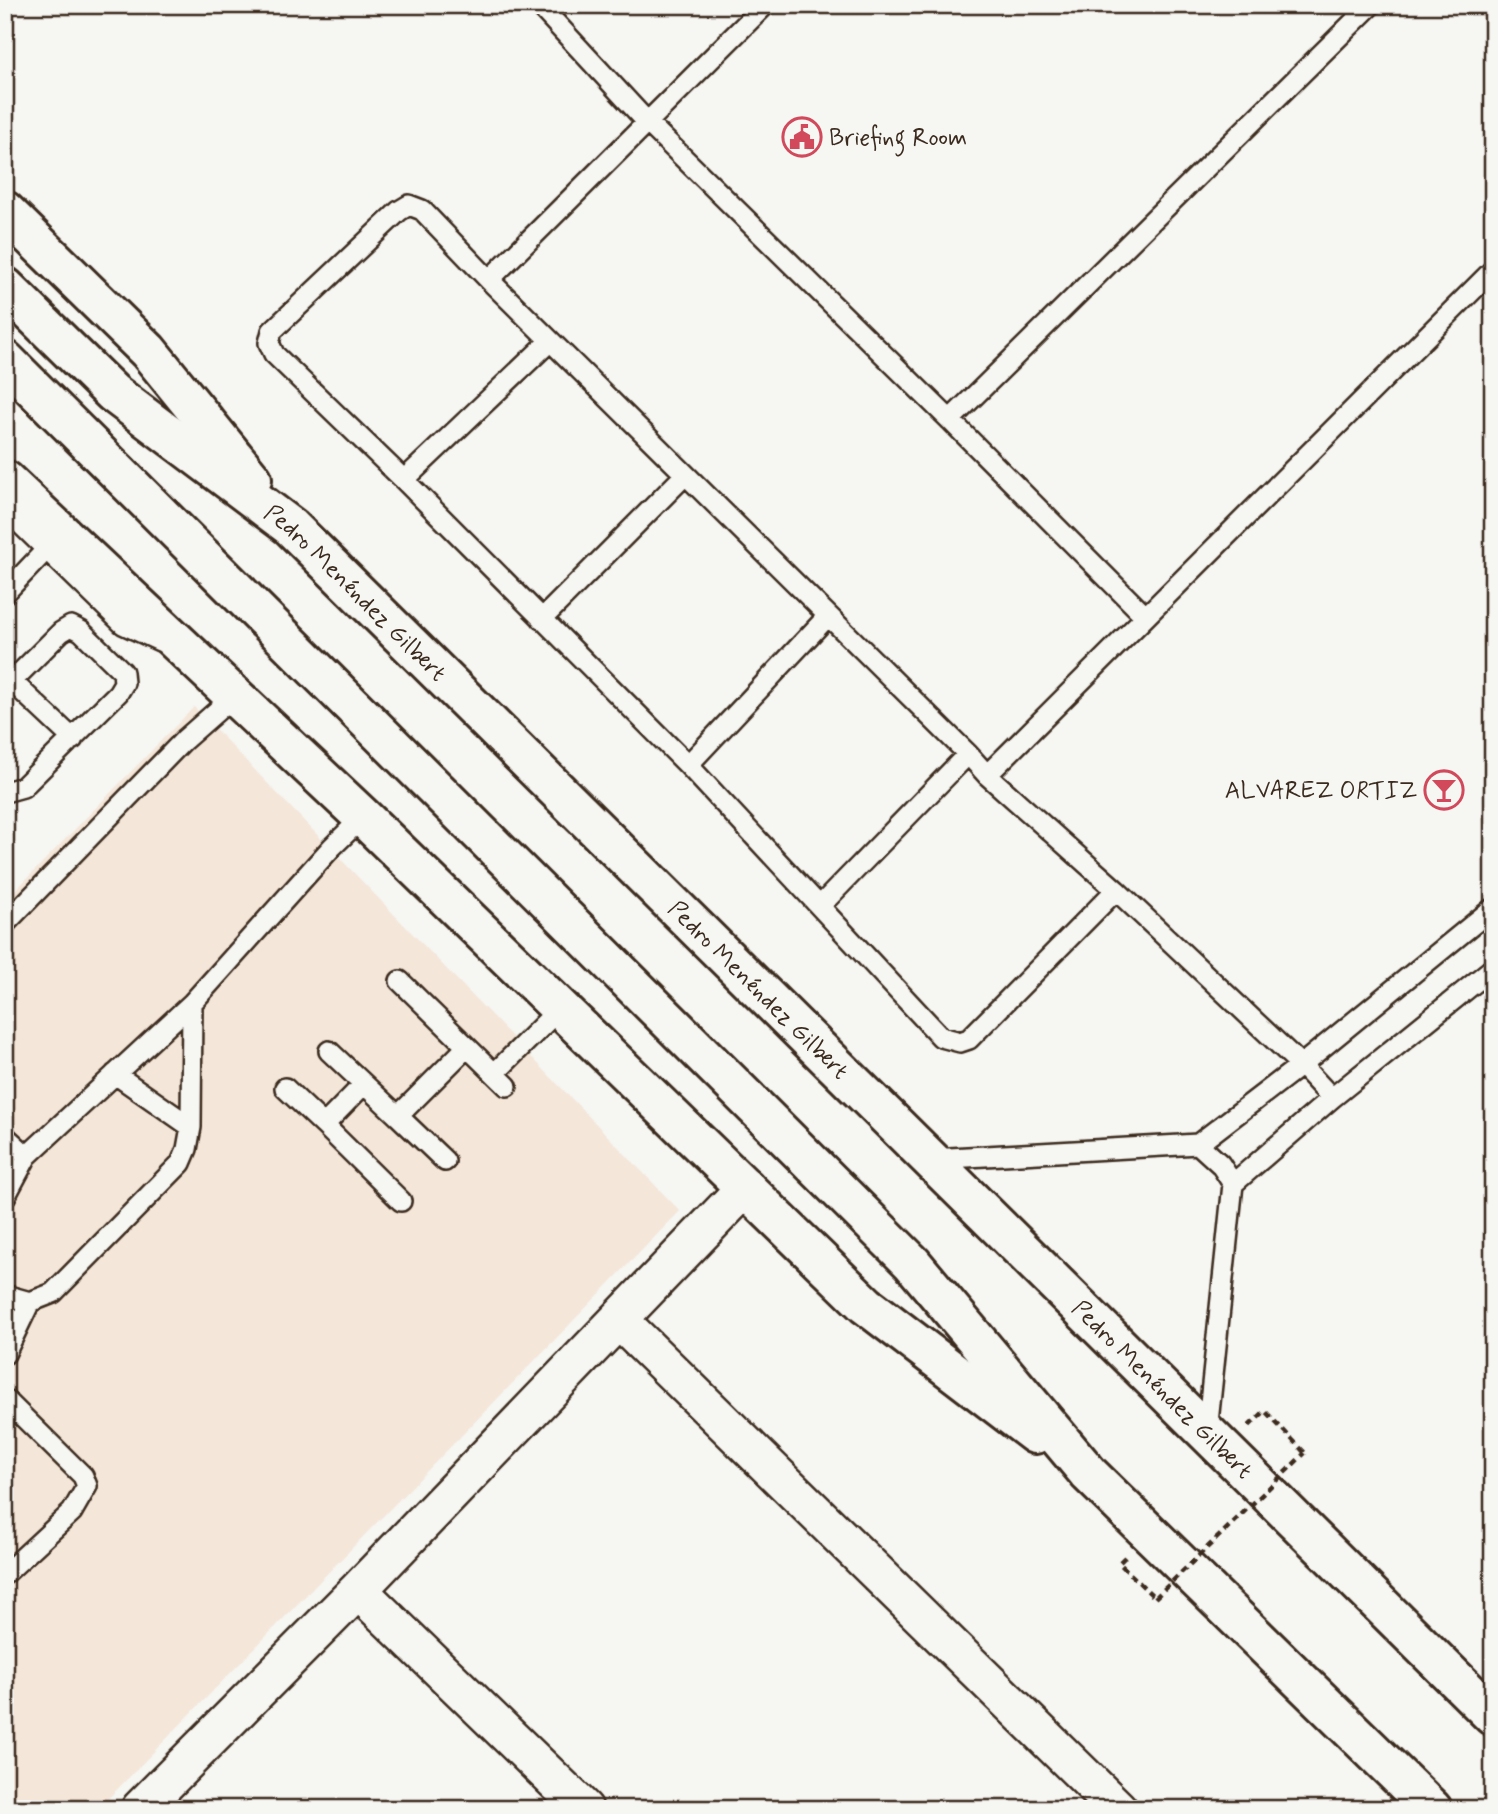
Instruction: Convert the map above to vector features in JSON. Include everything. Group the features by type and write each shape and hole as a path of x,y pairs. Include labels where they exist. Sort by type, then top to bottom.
{"main road":[{"path":"5,211 148,351 291,527"},
{"name":"Pedro Menéndez Gilbert","path":"5,286 113,393 291,527 1493,1716"},
{"path":"5,360 912,1263 1089,1475 1432,1809"},
{"path":"5,382 88,442"},
{"path":"5,480 363,817 866,1305 1089,1475"}],"street":[{"path":"140,1809 358,1590 746,1188"},
{"path":"619,1320 1118,1809"},
{"path":"358,1590 584,1809"}],"lane":[{"path":"539,5 648,123 1145,616"},
{"path":"489,280 765,5"},
{"path":"950,420 1371,5"},
{"path":"1116,890 969,1039 960,1042 941,1037 688,765 404,480 274,354 269,343 272,331 399,211 409,205 422,210 489,280 987,775 1116,890 1301,1065 1332,1098"},
{"path":"987,775 1493,270"},
{"path":"404,480 550,341"},
{"path":"542,619 685,475"},
{"path":"5,509 123,624 191,655"},
{"path":"5,593 46,550"},
{"path":"688,765 828,616"},
{"path":"5,792 23,787 73,739 118,693 124,683 123,672 82,631 71,626 8,678 73,739"},
{"path":"5,924 184,740 234,696"},
{"path":"820,906 968,754"},
{"path":"5,1197 27,1156 192,1003 332,847 363,817"},
{"path":"930,1159 1198,1144 1301,1065 1493,908"},
{"path":"1233,1184 1332,1098 1493,968"},
{"path":"400,981 501,1080 561,1008"},
{"path":"5,1295 30,1302 53,1293 181,1163 191,1127 192,1003"},
{"path":"398,1116 467,1047"},
{"path":"329,1051 444,1161"},
{"path":"115,1074 191,1127"},
{"path":"324,1125 364,1084"},
{"path":"285,1088 401,1201"},
{"path":"5,1136 27,1156"},
{"path":"1198,1144 1220,1164 1233,1184 1206,1433"},
{"path":"5,1354 30,1302"},
{"path":"5,1399 83,1476 87,1486 72,1511 5,1574"}],"path":[{"path":"1119,1563 1155,1598 1306,1453 1265,1411"}],"shaded area":[{"path":"194,707 680,1211 98,1809 5,1809 5,901"}],"place":[{"name":"Briefing Room","path":"802,137"},
{"name":"ALVAREZ ORTIZ","path":"1444,790"}]}
